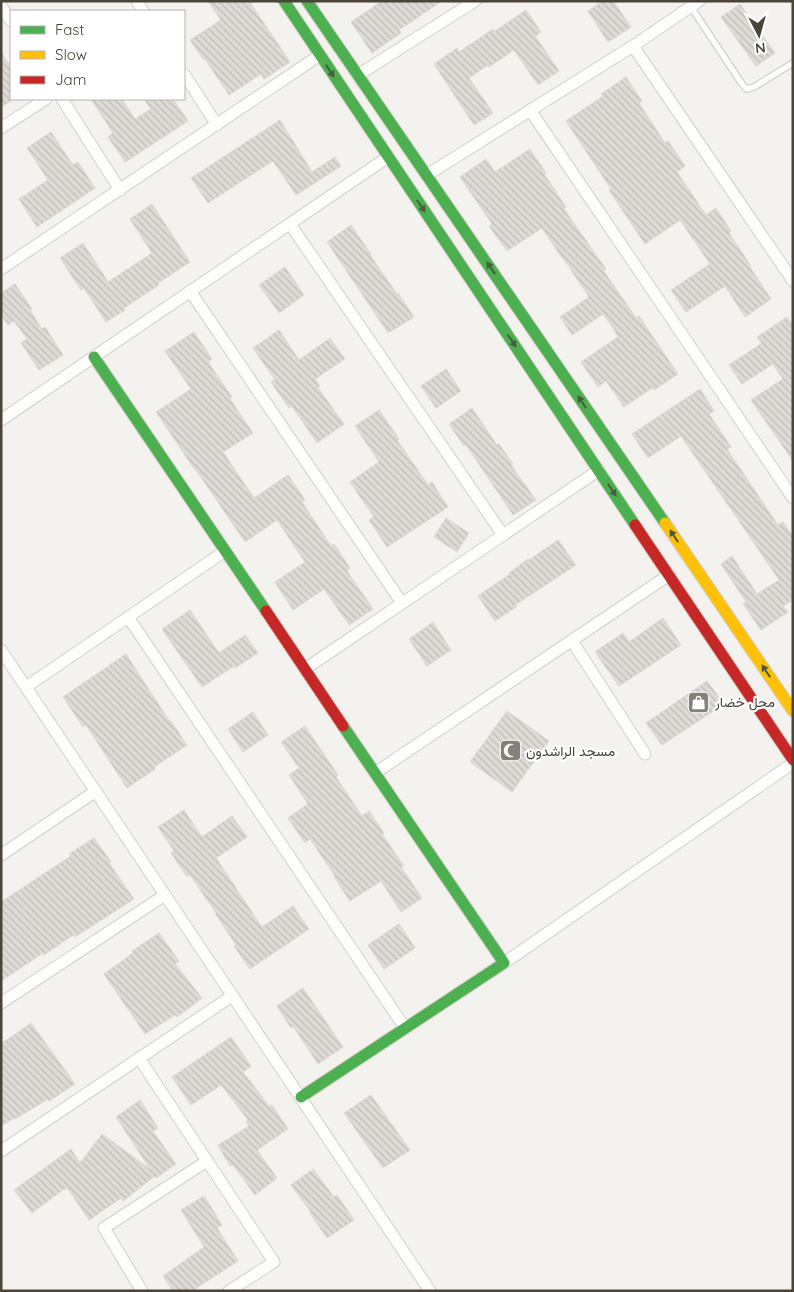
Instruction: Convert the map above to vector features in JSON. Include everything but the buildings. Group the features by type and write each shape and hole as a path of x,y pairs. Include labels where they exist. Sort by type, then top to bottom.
{"street":[{"path":"284,1 670,575 793,762 504,963 301,1098"},
{"path":"307,1 793,711"},
{"path":"358,75 475,1"},
{"path":"427,175 633,46 689,5"},
{"path":"1,6 10,20"},
{"path":"633,46 793,282"},
{"path":"1,269 320,55"},
{"path":"185,76 217,125"},
{"path":"1,128 44,100"},
{"path":"63,100 120,190"},
{"path":"530,110 793,498"},
{"path":"2,417 94,357 388,157"},
{"path":"290,224 503,535"},
{"path":"190,291 402,603"},
{"path":"94,357 504,963"},
{"path":"305,669 599,470"},
{"path":"26,687 225,551"},
{"path":"375,773 670,575"},
{"path":"128,617 405,1028"},
{"path":"572,641 645,754"},
{"path":"1,650 430,1291"},
{"path":"1,854 96,791"},
{"path":"1,1003 165,895"},
{"path":"1,1151 232,996"},
{"path":"139,1058 274,1262 229,1291"},
{"path":"142,1291 104,1228 207,1161"}],"lane":[{"path":"689,5 742,84 747,88 754,87 793,63"}],"traffic: fast":[{"path":"284,1 635,525"},
{"path":"307,1 665,523"},
{"path":"94,357 266,611"},
{"path":"301,1097 504,963 343,726"}],"traffic: slow":[{"path":"665,523 793,711"}],"traffic: jam":[{"path":"635,525 793,760"},
{"path":"266,611 343,726"}],"place":[{"name":"محل خضار","path":"699,702"},
{"name":"مسجد الراشدون","path":"510,751"}]}
